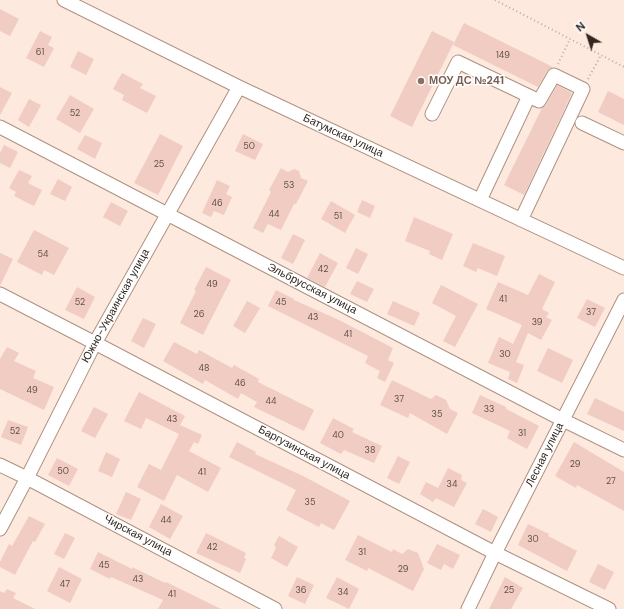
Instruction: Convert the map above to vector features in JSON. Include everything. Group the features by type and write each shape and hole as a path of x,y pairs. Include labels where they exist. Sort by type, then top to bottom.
{"street":[{"name":"Батумская улица","path":"64,0 239,87 624,268"},
{"path":"432,114 458,62 539,101 554,75 583,89 521,220"},
{"name":"Южно-Украинская улица","path":"0,529 95,343 239,87"},
{"path":"480,200 529,96"},
{"path":"582,123 624,143"},
{"name":"Эльбрусская улица","path":"0,127 563,420 624,450"},
{"name":"Баргузинская улица","path":"0,294 495,553 609,609"},
{"name":"Лесная улица","path":"468,609 624,300"},
{"name":"Чирская улица","path":"0,465 275,609"}],"path":[{"path":"495,0 624,67"},
{"path":"554,75 570,39"},
{"path":"583,89 601,55"}],"building":[{"path":"0,9 19,19 10,36 0,31"},
{"path":"464,23 553,67 547,71 538,87 453,45"},
{"path":"40,31 52,37 48,45 54,48 44,67 26,58"},
{"name":"МОУ ДС №241","path":"432,31 454,42 412,127 390,116"},
{"path":"78,51 94,59 86,75 70,67"},
{"path":"122,73 143,84 140,88 156,96 147,113 122,100 124,95 113,89"},
{"path":"557,85 572,93 524,195 504,185 542,108 546,105"},
{"path":"0,87 12,93 0,115"},
{"path":"608,91 624,99 624,125 598,112"},
{"path":"70,95 94,109 80,133 56,119"},
{"path":"29,99 41,105 29,127 18,120"},
{"path":"160,134 183,146 158,195 134,183"},
{"path":"243,134 263,144 255,160 235,151"},
{"path":"85,135 102,143 95,159 77,149"},
{"path":"4,145 18,152 10,168 0,163 0,153"},
{"path":"281,168 288,172 294,169 299,171 301,178 308,181 281,230 268,224 263,233 253,228 271,192 269,190"},
{"path":"19,170 32,176 28,183 42,190 34,206 14,196 16,192 9,188"},
{"path":"58,179 72,187 65,201 50,194"},
{"path":"217,180 230,186 226,194 232,197 224,215 214,211 211,217 202,213"},
{"path":"362,200 375,206 370,218 357,212"},
{"path":"331,201 355,215 345,233 321,219"},
{"path":"111,202 128,211 120,226 103,217"},
{"path":"414,217 453,234 442,260 429,254 430,251 405,241"},
{"path":"34,230 69,248 54,275 44,270 42,275 17,262"},
{"path":"293,234 305,240 293,264 281,258"},
{"path":"473,243 505,256 497,276 478,268 476,272 463,266"},
{"path":"356,248 368,254 358,274 346,268"},
{"path":"0,253 13,259 0,286"},
{"path":"320,253 338,263 325,287 307,278"},
{"path":"206,267 231,280 203,335 180,323"},
{"path":"539,274 555,282 542,309 549,313 546,317 552,320 541,340 528,333 516,362 524,365 517,383 508,379 510,372 488,363 499,337 513,344 522,325 486,309 498,282 528,295"},
{"path":"357,281 374,289 367,302 350,294"},
{"path":"441,285 478,304 455,347 443,341 456,316 432,303"},
{"path":"77,287 95,297 84,319 65,310"},
{"path":"276,290 393,348 388,360 394,363 385,382 377,378 380,371 365,363 368,356 268,306"},
{"path":"587,299 605,308 595,327 577,318"},
{"path":"247,301 260,308 245,333 233,326"},
{"path":"393,301 420,313 414,326 387,314"},
{"path":"143,318 156,324 144,348 131,341"},
{"path":"174,342 197,354 199,350 232,368 234,365 259,379 258,382 314,410 304,431 254,407 257,402 241,393 238,399 205,380 203,384 163,361"},
{"path":"7,347 19,353 14,361 36,371 33,378 54,387 44,410 0,389 0,359"},
{"path":"548,348 573,360 562,383 537,371"},
{"path":"392,380 431,399 436,395 446,400 450,409 458,413 447,434 410,413 408,418 380,405"},
{"path":"139,392 185,416 180,425 202,435 198,444 194,442 189,451 221,468 208,492 177,475 164,501 137,487 149,464 161,470 179,434 146,418 141,429 124,421"},
{"path":"480,395 506,407 506,409 539,426 527,449 507,438 510,431 472,413"},
{"path":"595,398 624,412 624,431 587,414"},
{"path":"94,407 108,414 95,438 81,431"},
{"path":"333,418 354,429 352,432 382,446 374,463 344,450 341,454 320,443"},
{"path":"8,420 28,427 21,445 1,437"},
{"path":"237,442 256,452 255,454 303,476 350,501 334,530 321,523 319,527 286,510 296,490 229,457"},
{"path":"574,442 624,472 624,511 577,485 576,488 555,476"},
{"path":"106,452 120,459 112,477 98,471"},
{"path":"398,456 410,462 399,484 387,478"},
{"path":"57,458 78,469 69,486 48,475"},
{"path":"448,468 462,475 461,480 467,483 454,507 436,498 433,502 420,494 426,482 438,488"},
{"path":"126,492 141,499 131,520 116,514"},
{"path":"161,504 183,516 170,539 149,527"},
{"path":"483,509 498,517 491,532 475,524"},
{"path":"29,516 45,524 35,542 33,541 15,575 0,567 0,562 9,544 12,546"},
{"path":"528,524 549,534 548,536 577,551 567,571 518,545"},
{"path":"65,533 75,538 64,559 54,554"},
{"path":"206,533 246,553 244,558 246,559 240,573 196,553"},
{"path":"358,535 392,552 393,549 402,554 408,549 418,553 424,569 413,591 368,568 367,571 345,560"},
{"path":"279,536 298,547 287,567 271,558 276,548 274,545"},
{"path":"437,544 460,555 453,569 444,564 441,570 427,563"},
{"path":"98,552 132,569 132,567 165,583 166,582 221,609 158,609 163,600 111,577 110,579 90,569"},
{"path":"598,564 614,572 605,590 589,582"},
{"path":"59,567 82,579 70,603 47,591"},
{"path":"297,577 314,585 305,604 288,596"},
{"path":"337,577 359,589 349,609 326,598"},
{"path":"505,577 523,588 511,609 489,609"},
{"path":"7,589 16,593 13,598 35,609 0,609 0,591 4,593"}],"place":[{"name":"МОУ ДС №241","path":"421,81"}]}
